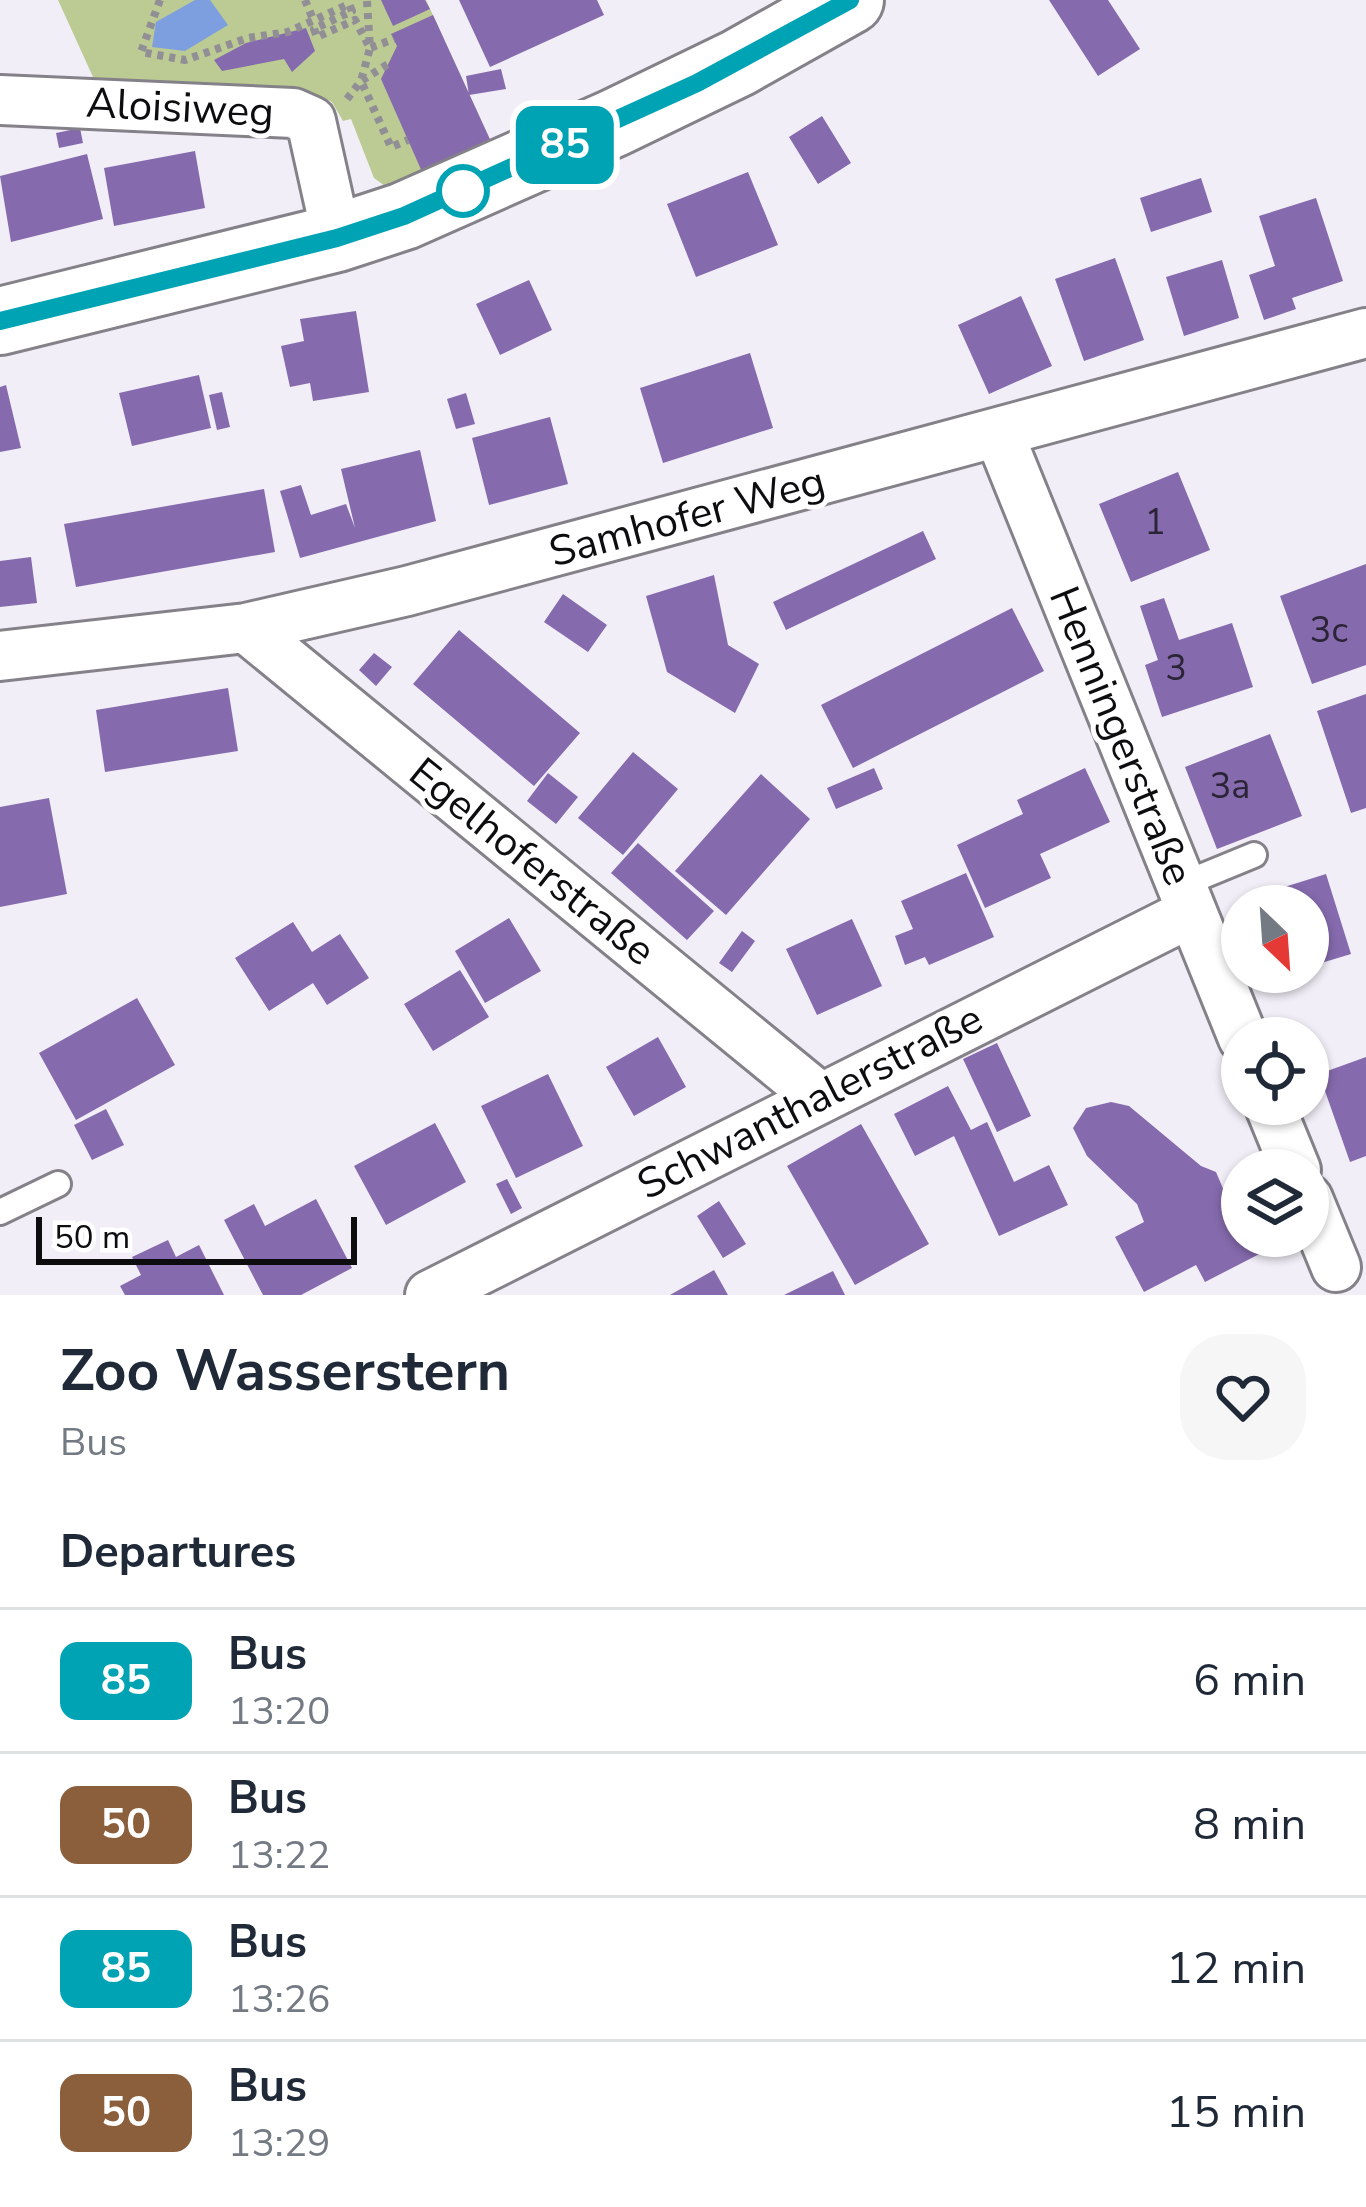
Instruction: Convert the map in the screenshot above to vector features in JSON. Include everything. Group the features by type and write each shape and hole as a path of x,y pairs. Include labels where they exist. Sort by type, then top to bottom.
{"street":[{"path":"0,321 337,238 404,216 738,63 850,0"},
{"name":"Aloisiweg","path":"0,100 293,112 310,121 337,238"},
{"name":"Samhofer Weg","path":"0,656 246,628 407,591 1366,333"},
{"name":"Henningerstraße","path":"999,434 1234,1017"},
{"name":"Egelhoferstraße","path":"246,628 818,1096"},
{"name":"Schwanthalerstraße","path":"430,1295 818,1096 1186,899"},
{"path":"1329,1237 1348,1272"}],"lane":[{"path":"1186,899 1254,855"},
{"path":"0,1212 58,1184"}],"path":[{"path":"160,0 141,52 185,60 248,38 288,32 312,17 368,0 370,48 361,81 391,147 408,140"},
{"path":"305,0 312,17"},
{"path":"349,4 352,11 314,29 317,38 355,20 370,48"},
{"path":"370,48 394,39"}],"green space":[{"path":"58,0 426,0 493,146 385,186 374,178 351,119 343,121 332,102 321,97 98,88"}],"water":[{"path":"195,0 210,0 228,25 185,51 152,47 156,22"}],"building":[{"path":"381,0 425,0 430,9 393,26"},
{"path":"459,0 597,0 604,15 490,67"},
{"path":"1049,0 1108,0 1140,49 1098,76"},
{"path":"433,15 493,146 423,174 381,79 397,46 391,34"},
{"path":"306,28 315,51 292,72 284,59 222,71 214,60 246,43"},
{"path":"501,69 506,89 469,95 466,76"},
{"path":"822,116 851,163 818,184 789,137"},
{"path":"80,128 83,143 59,148 56,133"},
{"path":"195,151 205,208 114,226 104,168"},
{"path":"87,154 103,219 11,242 0,176"},
{"path":"748,172 778,245 696,277 667,204"},
{"path":"1201,178 1212,212 1151,232 1140,198"},
{"path":"1316,198 1343,281 1292,298 1296,309 1264,320 1249,275 1275,266 1259,216"},
{"path":"1115,258 1144,340 1084,361 1055,279"},
{"path":"1222,260 1239,318 1184,336 1166,277"},
{"path":"529,280 552,330 500,355 476,304"},
{"path":"1021,296 1052,366 989,394 958,325"},
{"path":"356,311 369,392 313,401 310,383 290,387 281,346 304,341 300,319"},
{"path":"750,353 773,428 663,463 640,388"},
{"path":"199,375 211,428 132,446 119,393"},
{"path":"6,385 21,448 0,452 0,387"},
{"path":"222,392 230,427 217,430 209,395"},
{"path":"466,393 475,424 456,429 447,399"},
{"path":"550,417 568,484 489,505 472,438"},
{"path":"420,450 436,521 300,558 280,491 301,485 311,515 346,504 355,528 341,469"},
{"path":"1178,472 1210,550 1131,582 1099,504"},
{"path":"264,489 275,552 76,587 64,524"},
{"path":"923,531 936,559 786,630 773,602"},
{"path":"31,557 37,603 0,607 0,561"},
{"path":"1366,564 1366,665 1312,684 1280,596"},
{"path":"714,575 728,645 759,664 735,713 667,672 646,596"},
{"path":"563,594 607,625 588,652 544,622"},
{"path":"1164,598 1179,640 1232,623 1253,687 1162,717 1145,665 1158,660 1140,606"},
{"path":"1012,608 1044,671 853,768 821,705"},
{"path":"459,630 580,733 534,786 413,684"},
{"path":"374,653 392,667 376,686 359,670"},
{"path":"228,688 238,751 105,772 96,710"},
{"path":"1366,694 1366,808 1351,813 1317,711"},
{"path":"1270,734 1302,816 1217,849 1185,767"},
{"path":"633,752 678,789 623,855 578,818"},
{"path":"874,768 883,789 836,809 827,788"},
{"path":"1085,768 1110,822 1040,854 1051,878 985,908 957,845 1023,814 1017,800"},
{"path":"548,773 578,797 556,824 527,801"},
{"path":"761,774 810,819 726,915 675,871"},
{"path":"49,798 67,894 0,907 0,807"},
{"path":"638,843 714,911 687,940 611,873"},
{"path":"966,873 994,937 929,965 925,957 905,965 895,936 913,929 901,901"},
{"path":"1326,874 1351,954 1329,961 1329,885 1291,885"},
{"path":"509,918 541,971 485,1003 455,951"},
{"path":"852,919 882,986 817,1015 786,949"},
{"path":"293,922 312,952 340,934 369,978 327,1005 313,983 269,1011 235,958"},
{"path":"742,931 755,941 732,972 719,963"},
{"path":"460,970 489,1017 433,1051 404,1004"},
{"path":"137,998 175,1065 76,1120 39,1053"},
{"path":"658,1037 686,1087 634,1116 606,1067"},
{"path":"997,1043 1031,1116 997,1132 963,1059"},
{"path":"1366,1057 1366,1156 1350,1162 1329,1102 1329,1070"},
{"path":"548,1074 583,1146 516,1178 481,1106"},
{"path":"948,1086 971,1130 987,1122 1014,1182 1049,1165 1068,1205 999,1236 954,1136 915,1156 894,1114"},
{"path":"1111,1102 1129,1106 1201,1166 1216,1172 1221,1184 1221,1257 1254,1257 1205,1282 1196,1265 1144,1292 1115,1237 1144,1222 1137,1204 1087,1156 1073,1128 1086,1108"},
{"path":"106,1109 124,1145 92,1160 74,1125"},
{"path":"435,1123 466,1182 386,1225 354,1166"},
{"path":"861,1124 929,1244 855,1285 787,1166"},
{"path":"507,1179 522,1208 511,1214 496,1184"},
{"path":"316,1199 352,1268 301,1295 263,1295 224,1220 254,1204 265,1226"},
{"path":"719,1201 746,1244 723,1258 697,1216"},
{"path":"168,1240 176,1257 199,1245 224,1295 125,1295 120,1286 141,1275 132,1257"},
{"path":"714,1270 728,1295 670,1295"},
{"path":"833,1271 845,1295 784,1295"}],"bus line":[{"name":"85","path":"0,321 337,238 404,216 697,83 850,0"}]}
